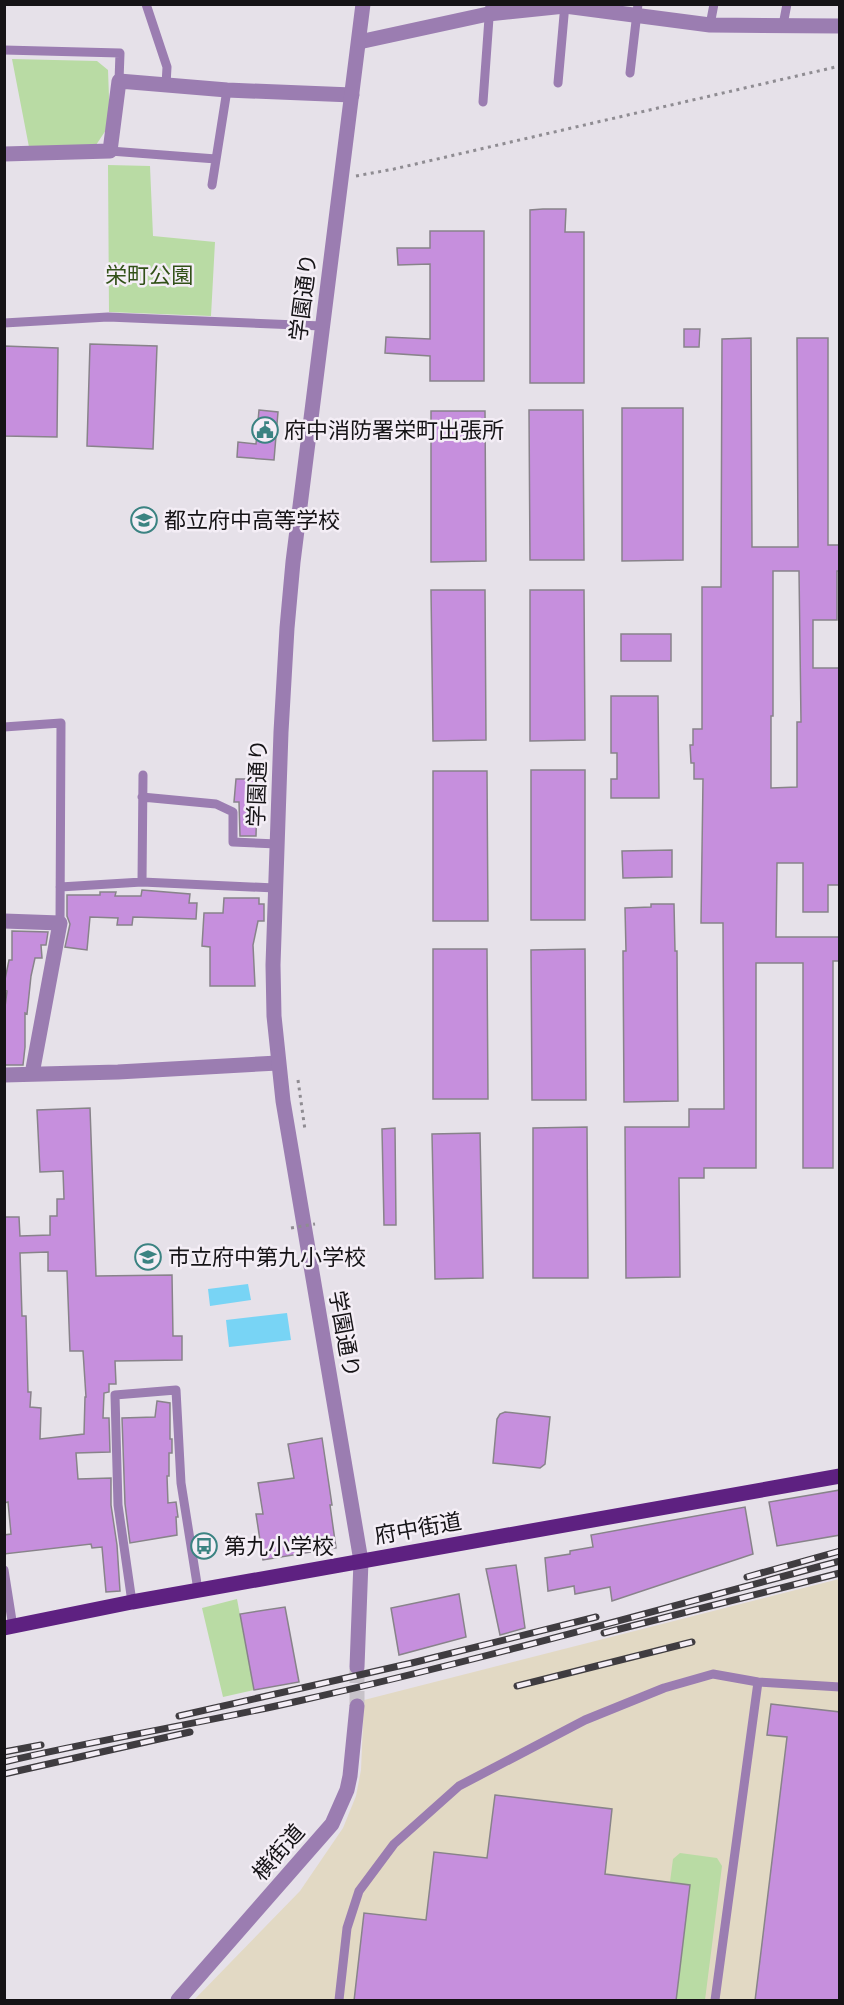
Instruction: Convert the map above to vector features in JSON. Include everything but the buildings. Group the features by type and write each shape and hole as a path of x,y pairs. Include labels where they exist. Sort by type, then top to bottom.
{"main road":[{"name":"府中街道","path":"9,1627 198,1590 840,1476"}],"street":[{"name":"学園通り","path":"361,1561 278,1064 273,982 287,628 293,562 363,4"},
{"path":"359,42 489,9 565,5 637,9 710,25 840,26"},
{"path":"4,154 110,151 119,81 227,90 352,95"},
{"path":"4,921 60,922 32,1074"},
{"path":"4,1074 118,1072 278,1064"},
{"path":"357,1667 361,1561"},
{"name":"横街道","path":"178,2001 332,1824 347,1790 350,1776 357,1706"}],"lane":[{"path":"146,4 167,67 166,85"},
{"path":"710,25 714,4"},
{"path":"783,25 787,4"},
{"path":"558,83 565,5"},
{"path":"483,102 489,9"},
{"path":"630,73 637,9"},
{"path":"4,50 120,53 119,81"},
{"path":"212,184 227,90"},
{"path":"110,151 216,159"},
{"path":"4,323 108,317 322,326"},
{"path":"4,727 61,723 60,922"},
{"path":"142,882 143,775"},
{"path":"142,797 216,804 233,812 233,842 277,844"},
{"path":"60,887 142,882 275,888"},
{"path":"132,1602 118,1505 115,1395 176,1390 181,1483 198,1590"},
{"path":"4,1570 9,1627"},
{"path":"339,2001 347,1928 359,1891 394,1844 459,1786 585,1720 664,1688 713,1674 758,1682 840,1687"},
{"path":"715,2001 758,1682"}],"path":[{"path":"353,176 406,166 840,66"},
{"path":"297,1072 307,1140"},
{"path":"291,1228 315,1224"}],"shaded area":[{"path":"839,1579 839,2000 194,2000 300,1891 343,1828 356,1796 361,1770 364,1700"}],"green space":[{"path":"12,59 97,61 108,70 110,124 96,145 29,147"},
{"name":"栄町公園","path":"108,165 150,166 153,236 215,242 211,316 109,312"},
{"path":"237,1599 254,1690 223,1697 202,1608"},
{"path":"680,1853 717,1858 722,1866 705,2000 676,2000 690,1885 670,1882 673,1859"}],"water":[{"path":"248,1284 251,1300 210,1306 208,1289"},
{"path":"287,1313 291,1340 229,1347 226,1320"}],"tunnel":[{"path":"357,1667 357,1706"}],"railway":[{"path":"747,1577 840,1551"},
{"path":"4,1762 258,1710 431,1670 840,1561"},
{"path":"604,1633 840,1573"},
{"path":"179,1716 412,1663 596,1617"},
{"path":"517,1686 692,1642"},
{"path":"4,1774 190,1732"},
{"path":"4,1752 41,1745"}],"place":[{"name":"府中消防署栄町出張所","path":"265,430"},
{"name":"都立府中高等学校","path":"144,520"},
{"name":"市立府中第九小学校","path":"148,1257"},
{"name":"第九小学校","path":"204,1546"}]}
